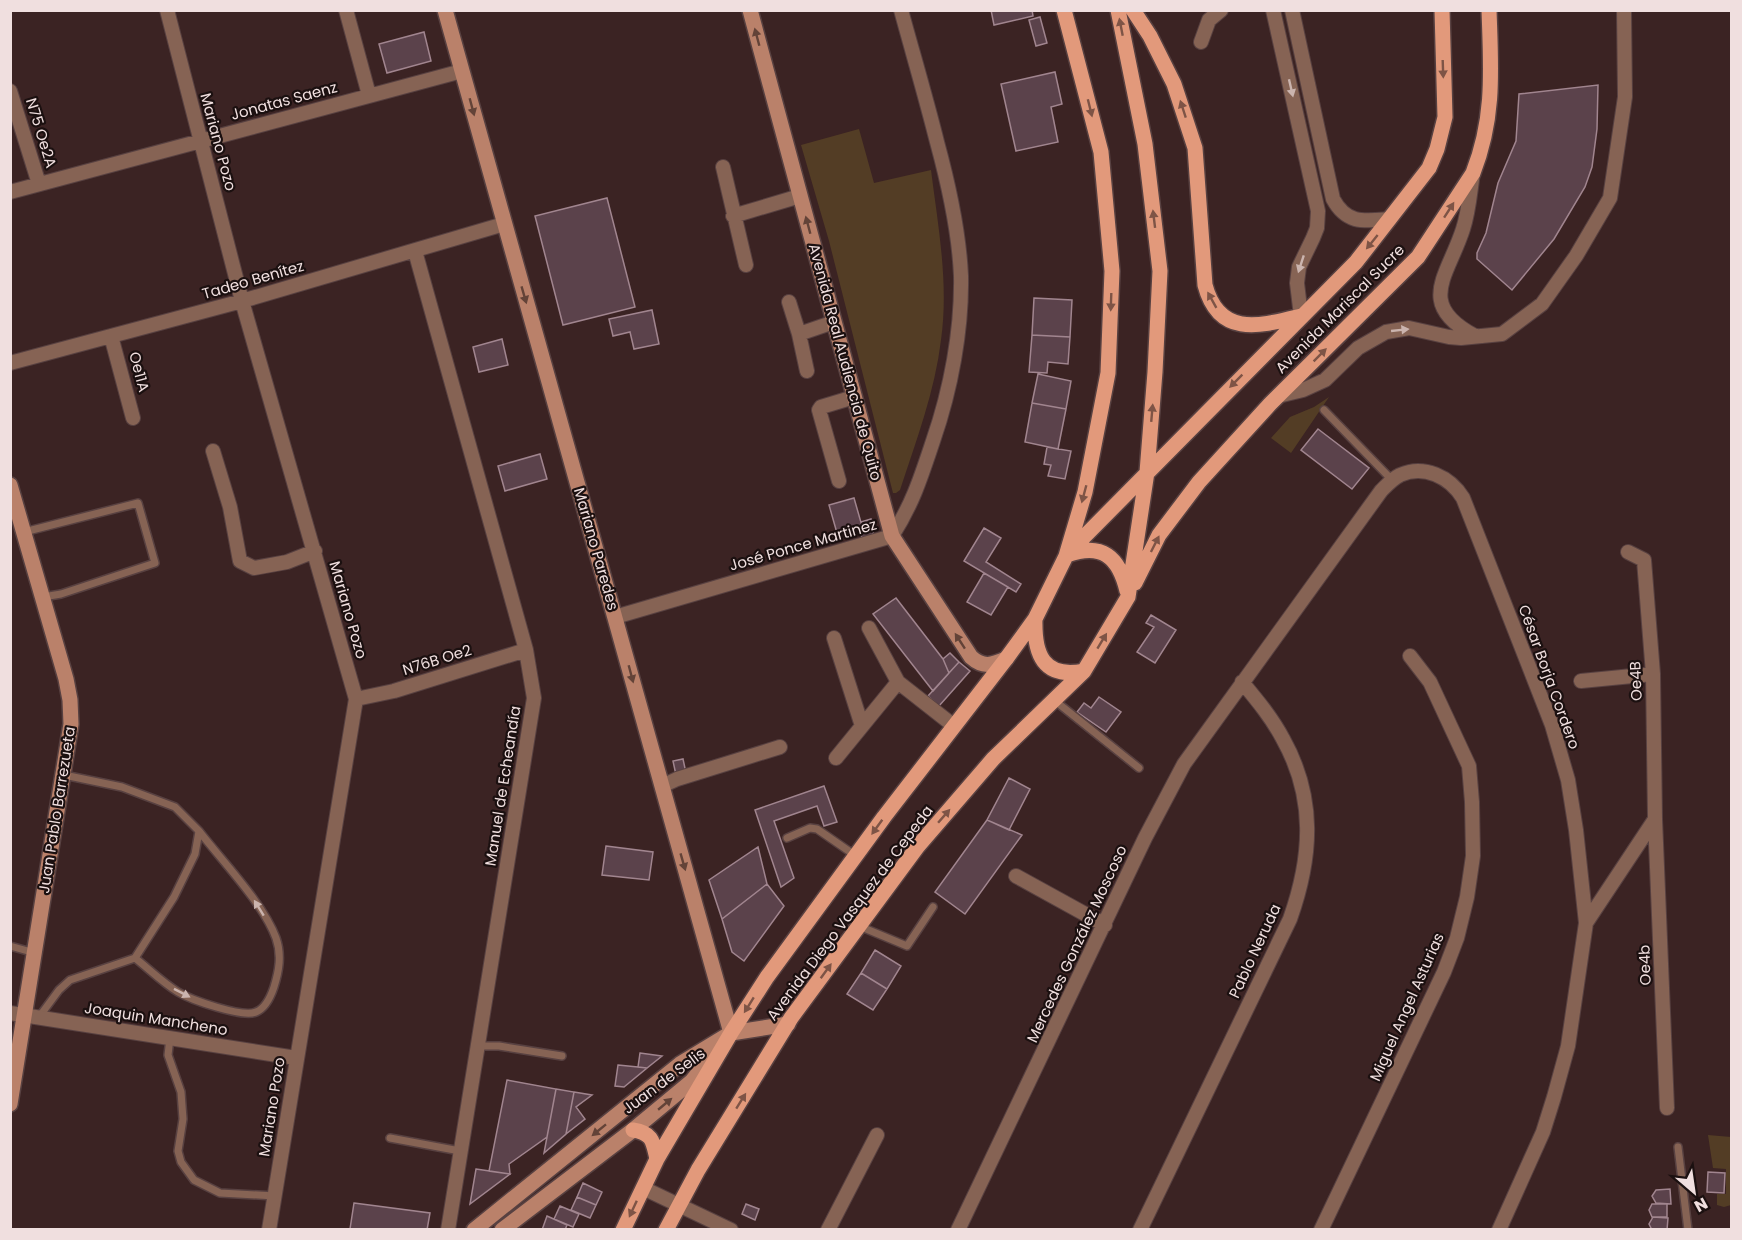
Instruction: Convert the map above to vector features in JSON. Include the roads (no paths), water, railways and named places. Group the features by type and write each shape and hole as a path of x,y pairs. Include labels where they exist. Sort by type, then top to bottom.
{"main road":[{"name":"Mariano Paredes","path":"445,10 731,1033"},
{"name":"Avenida Real Audiencia de Quito","path":"750,10 892,536 971,657 984,665 992,665 1006,659"},
{"name":"Avenida Diego Vasquez de Cepeda","path":"623,1230 657,1159 766,977 1035,619 1066,556 1086,492 1108,373 1112,271 1101,152 1064,10"},
{"name":"Avenida Diego Vasquez de Cepeda","path":"666,1230 788,1024 859,926 918,846 986,768 1084,671 1128,597 1147,472 1160,271 1145,144 1118,10"},
{"path":"1133,10 1150,36 1174,84 1196,148 1205,285 1210,299 1226,318 1241,325 1270,324 1301,316"},
{"name":"Avenida Mariscal Sucre","path":"1066,556 1356,262 1429,168 1437,149 1445,117 1442,10"},
{"name":"Avenida Mariscal Sucre","path":"1128,597 1159,535 1198,482 1278,396 1418,257 1473,173 1489,120 1492,90 1489,10"},
{"name":"Juan Pablo Barrezueta","path":"10,485 66,679 71,724 25,1015 16,1034 10,1104"},
{"path":"1066,556 1080,550 1093,549 1109,556 1124,579 1128,597"},
{"path":"1035,619 1034,638 1038,653 1044,662 1062,673 1084,671"},
{"path":"731,1033 788,1024"},
{"name":"Juan de Selis","path":"502,1230 633,1130 692,1081 731,1033"},
{"name":"Juan de Selis","path":"474,1230 680,1065 731,1033"},
{"path":"633,1130 643,1132 652,1138 657,1159"},
{"path":"540,1178 551,1192"}],"street":[{"name":"Mariano Pozo","path":"167,10 242,301 356,699 269,1230"},
{"path":"346,10 369,95"},
{"name":"José Ponce Martinez","path":"615,617 892,536 915,497 944,406 956,344 961,276 949,188 901,10"},
{"path":"1202,42 1209,21 1221,10"},
{"path":"1273,10 1318,211 1317,228 1299,267 1297,283 1301,316"},
{"path":"1292,10 1333,200 1341,213 1357,220 1390,219"},
{"path":"1278,396 1304,390 1325,380 1358,348 1386,332 1408,328 1449,337 1502,334 1542,304 1576,256 1610,198 1625,97 1624,10"},
{"path":"1286,64 1303,63"},
{"name":"Jonatas Saenz","path":"10,192 462,71"},
{"name":"N75 Oe2A","path":"10,91 39,184"},
{"path":"1305,152 1322,149"},
{"path":"723,167 746,265"},
{"path":"1473,173 1464,227 1444,274 1440,295 1445,313 1460,328 1475,336"},
{"path":"733,216 800,196"},
{"name":"Tadeo Benítez","path":"10,363 242,301 504,224"},
{"name":"Manuel de Echeandía","path":"415,251 526,650 534,698 448,1230"},
{"path":"789,302 807,371"},
{"path":"799,334 834,322"},
{"name":"Oe11A","path":"111,336 133,418"},
{"path":"839,481 819,410 821,407 854,397"},
{"path":"213,451 230,507 240,561 254,568 287,561 315,551"},
{"name":"César Borja Cordero","path":"1392,480 1410,472 1432,474 1451,482 1463,498 1552,725 1568,780 1576,830 1586,923 1568,1046 1543,1132 1499,1230"},
{"path":"1242,682 1381,491 1392,480"},
{"name":"Oe4B","path":"1628,552 1644,561 1653,674 1655,819"},
{"path":"869,628 897,682 954,726"},
{"path":"834,638 862,726"},
{"name":"N76B Oe2","path":"356,699 394,691 526,650"},
{"name":"Miguel Angel Asturias","path":"1321,1230 1444,972 1457,938 1467,897 1473,856 1469,766 1430,682 1410,656"},
{"path":"1581,681 1653,674"},
{"path":"836,758 897,682"},
{"name":"Mercedes González Moscoso","path":"958,1230 1145,838 1184,764 1242,682"},
{"name":"Pablo Neruda","path":"1140,1230 1290,919 1306,859 1307,829 1304,796 1296,767 1284,739 1242,682"},
{"path":"662,786 677,779 780,747"},
{"path":"1586,923 1655,819"},
{"name":"Oe4b","path":"1655,819 1666,1108"},
{"path":"1016,876 1105,925"},
{"name":"Joaquin Mancheno","path":"25,1015 296,1058"},
{"path":"828,1230 877,1135"},
{"path":"643,1188 731,1230"}],"lane":[{"path":"1324,410 1392,480"},
{"path":"24,532 138,503 155,563 61,594 43,597"},
{"path":"1054,700 1139,768"},
{"path":"64,775 122,787 175,807 199,831 255,902 277,939 280,966 272,994 262,1009 254,1014 205,1003 178,992 135,958"},
{"path":"787,838 810,828 817,829 856,856"},
{"path":"25,1015 70,981 135,958 179,886 195,854 199,831"},
{"path":"859,926 907,946 933,908"},
{"path":"10,946 35,952"},
{"path":"170,1038 168,1055 181,1092 183,1119 178,1151 181,1162 194,1180 220,1193 275,1196"},
{"path":"477,1046 499,1046 562,1056"},
{"path":"390,1137 460,1151"},
{"path":"1678,1147 1688,1230"}]}
